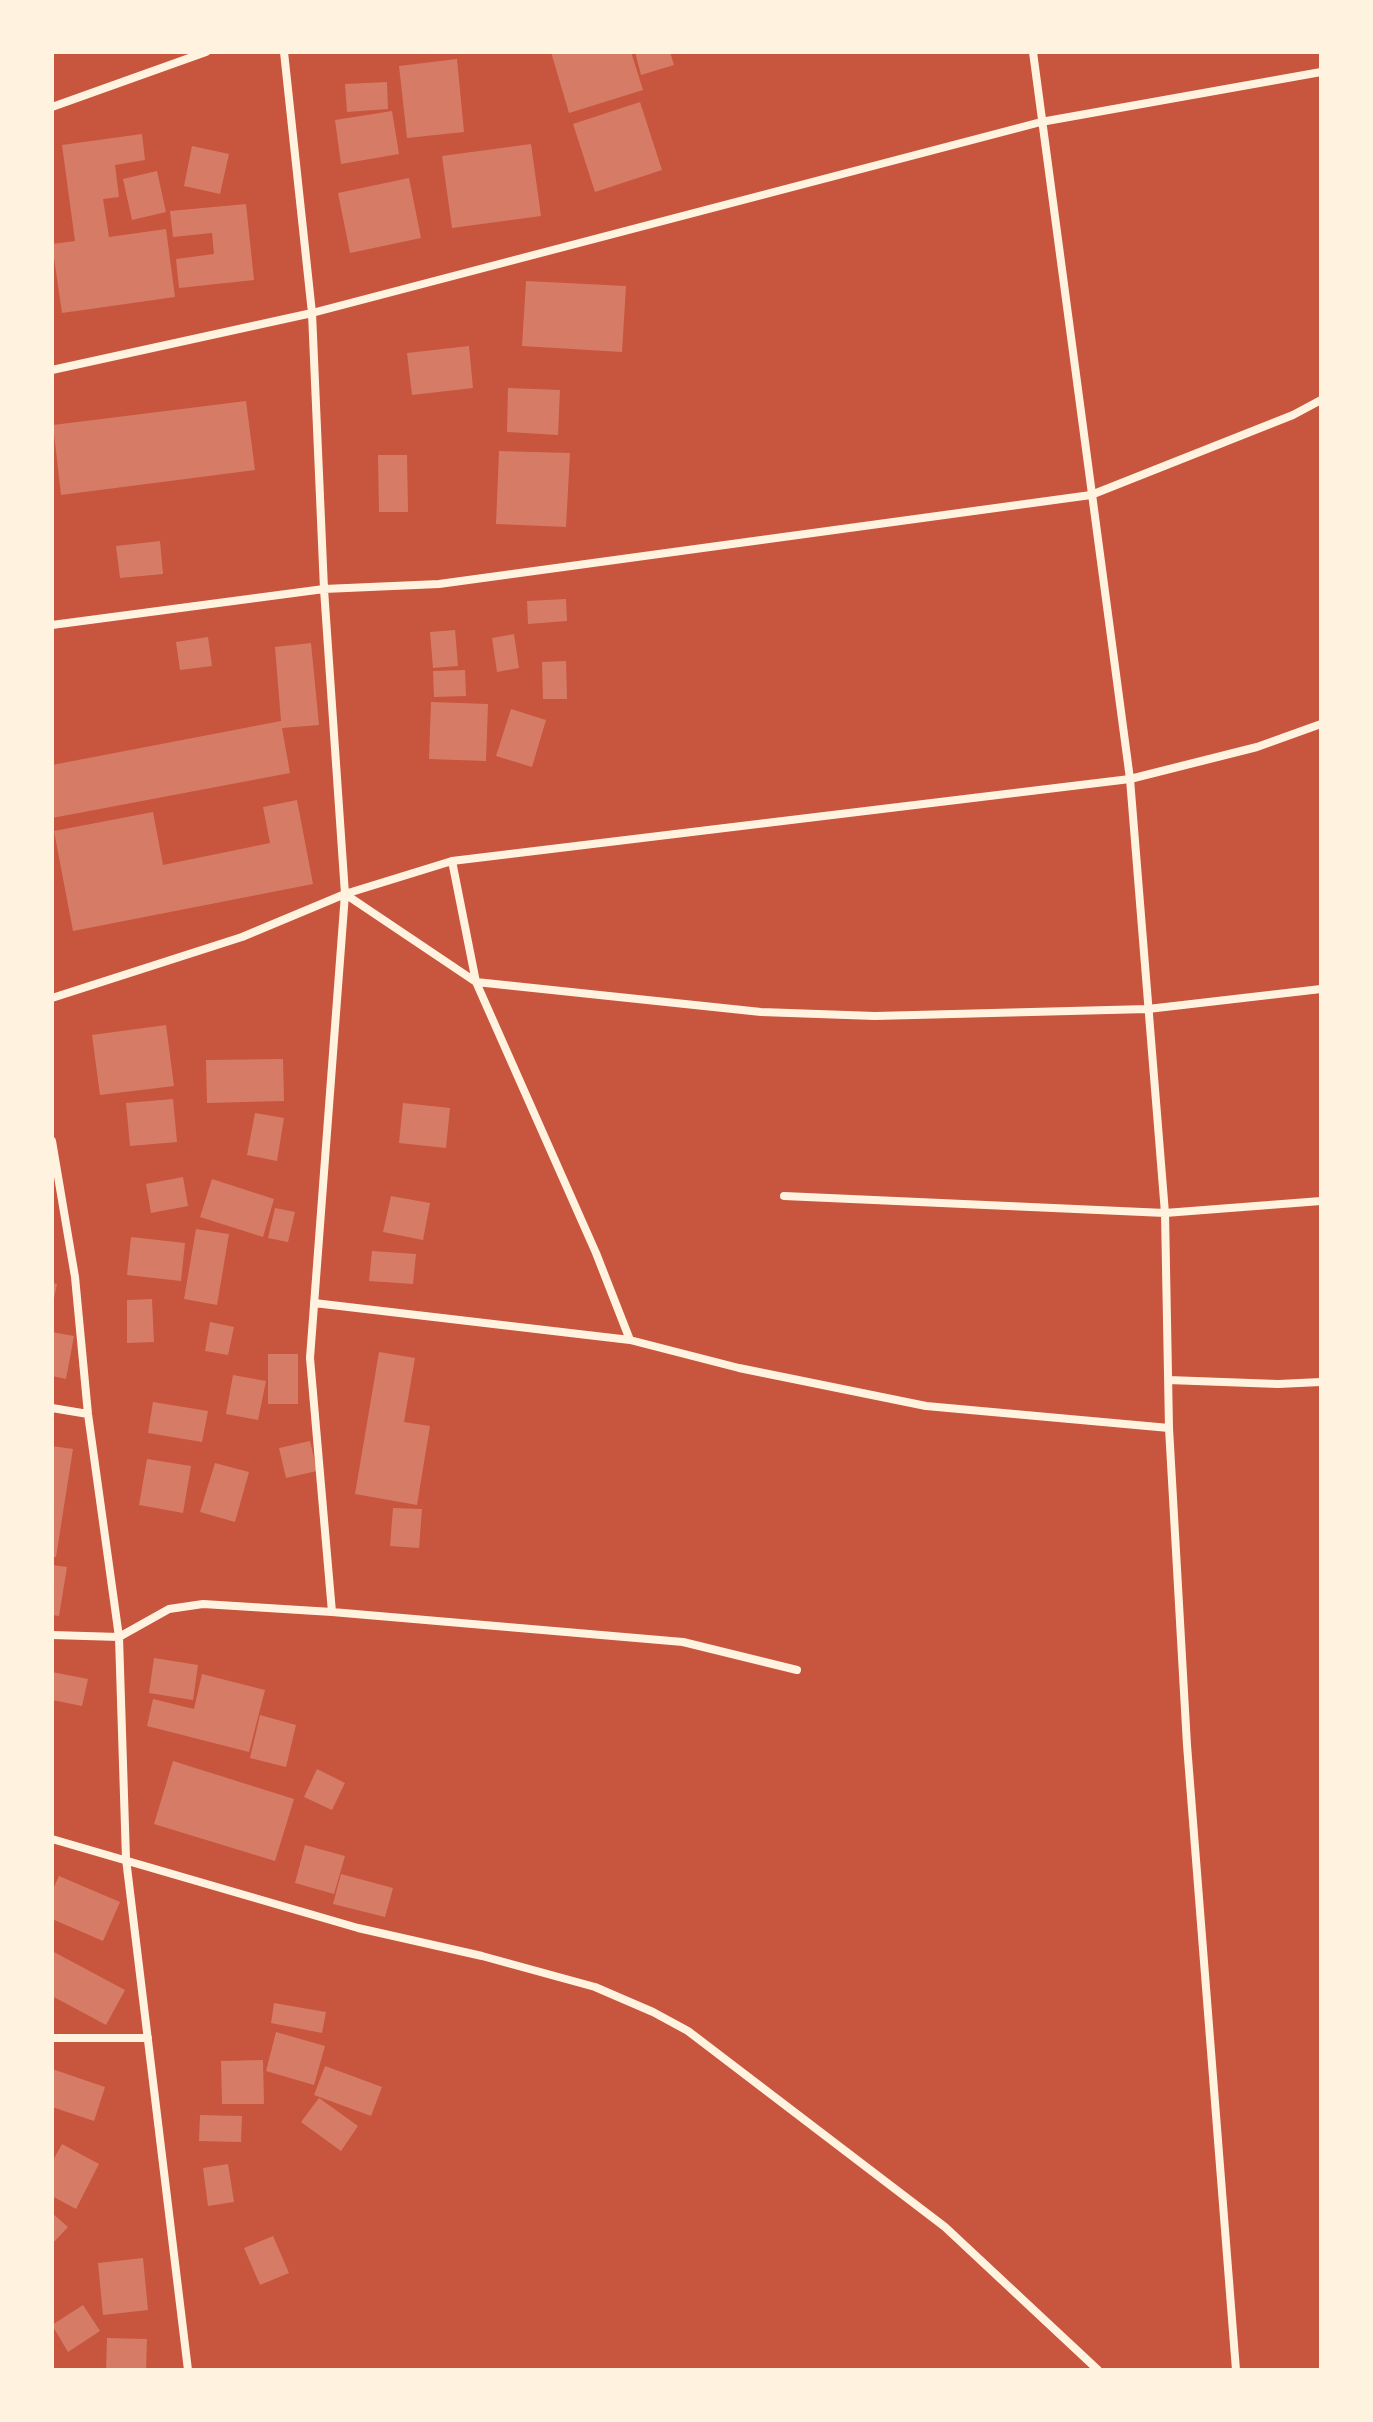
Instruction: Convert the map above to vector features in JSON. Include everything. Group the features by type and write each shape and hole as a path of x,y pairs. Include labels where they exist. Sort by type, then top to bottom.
{"street":[{"path":"52,107 206,52"},
{"path":"284,52 312,313 324,589 345,894 310,1358 332,1612"},
{"path":"1033,52 1130,779 1165,1213 1169,1428 1187,1745 1236,2370"},
{"path":"52,370 312,313 1041,122 1321,72"},
{"path":"52,625 324,589 439,584 1091,495 1293,415 1321,400"},
{"path":"52,998 242,937 345,894 452,861 1130,779 1257,747 1321,724"},
{"path":"452,861 476,982 596,1253 630,1340"},
{"path":"345,894 476,982 761,1012 875,1016 1148,1009 1321,989"},
{"path":"52,1141 75,1277 88,1414 119,1637 126,1859 188,2370"},
{"path":"784,1196 1165,1213 1321,1201"},
{"path":"314,1303 630,1340 739,1368 926,1406 1169,1428"},
{"path":"1168,1380 1278,1384 1321,1382"},
{"path":"52,1408 88,1414"},
{"path":"52,1635 119,1637 169,1609 203,1604 683,1642 797,1670"},
{"path":"52,1839 358,1928 482,1956 595,1987 653,2012 688,2031 945,2227 1098,2370"},
{"path":"52,2038 148,2038"}],"building":[{"path":"551,52 631,52 643,90 569,113"},
{"path":"635,52 670,52 674,65 641,75"},
{"path":"457,59 464,132 407,138 399,66"},
{"path":"387,82 388,109 347,112 345,84"},
{"path":"640,102 662,170 595,192 573,124"},
{"path":"392,111 399,154 341,164 335,120"},
{"path":"142,134 145,160 115,165 119,197 103,199 109,237 166,229 175,297 62,313 52,244 75,241 62,145"},
{"path":"531,144 541,216 452,228 442,156"},
{"path":"192,146 229,154 220,194 184,186"},
{"path":"157,171 166,212 132,220 123,179"},
{"path":"409,178 421,238 350,253 338,193"},
{"path":"246,204 254,280 179,288 176,259 214,254 212,233 173,237 170,211"},
{"path":"526,281 626,286 622,352 522,346"},
{"path":"469,346 473,388 412,395 407,353"},
{"path":"508,388 560,390 558,435 507,432"},
{"path":"246,401 255,470 61,495 53,425"},
{"path":"499,451 570,453 566,527 496,524"},
{"path":"378,455 407,455 408,512 379,512"},
{"path":"160,541 163,574 120,578 116,546"},
{"path":"566,599 567,621 528,624 527,601"},
{"path":"455,630 458,666 433,668 430,632"},
{"path":"514,634 519,668 497,672 492,638"},
{"path":"208,637 212,666 180,670 176,642"},
{"path":"311,643 319,725 282,728 290,773 52,818 52,765 281,721 275,647"},
{"path":"566,661 567,699 543,699 542,662"},
{"path":"465,670 466,696 434,697 433,671"},
{"path":"431,702 488,704 486,761 429,759"},
{"path":"511,709 546,720 532,767 496,756"},
{"path":"297,800 313,884 73,931 54,831 153,812 163,865 270,843 263,807"},
{"path":"166,1025 174,1086 100,1095 92,1035"},
{"path":"283,1059 284,1101 207,1103 206,1060"},
{"path":"173,1099 177,1142 130,1146 126,1103"},
{"path":"403,1103 450,1108 446,1148 399,1143"},
{"path":"255,1113 284,1118 277,1161 247,1155"},
{"path":"183,1177 188,1206 151,1213 146,1184"},
{"path":"212,1179 274,1199 263,1237 200,1217"},
{"path":"391,1196 430,1203 423,1240 383,1232"},
{"path":"275,1208 295,1212 288,1242 268,1238"},
{"path":"196,1229 229,1234 217,1305 184,1299"},
{"path":"131,1237 185,1243 181,1281 127,1275"},
{"path":"372,1251 416,1254 413,1284 369,1281"},
{"path":"52,1283 57,1284 53,1303 52,1303"},
{"path":"152,1299 154,1342 127,1343 127,1300"},
{"path":"210,1322 234,1327 228,1355 205,1351"},
{"path":"52,1332 74,1336 66,1379 52,1376"},
{"path":"379,1352 415,1358 404,1422 430,1426 417,1505 355,1494"},
{"path":"268,1354 298,1354 298,1404 268,1404"},
{"path":"233,1375 266,1381 258,1420 226,1414"},
{"path":"153,1402 208,1411 202,1442 148,1433"},
{"path":"310,1441 317,1471 286,1478 279,1448"},
{"path":"52,1446 73,1449 56,1557 52,1557"},
{"path":"147,1459 191,1466 183,1513 139,1505"},
{"path":"215,1463 249,1472 235,1522 200,1512"},
{"path":"393,1508 422,1509 419,1548 390,1546"},
{"path":"52,1565 67,1567 59,1616 52,1615"},
{"path":"154,1658 198,1665 193,1700 149,1693"},
{"path":"52,1672 88,1679 82,1706 52,1700"},
{"path":"202,1674 265,1690 249,1752 147,1726 153,1699 194,1709"},
{"path":"260,1715 296,1725 286,1767 250,1758"},
{"path":"173,1761 294,1799 275,1861 154,1824"},
{"path":"317,1769 345,1783 332,1810 304,1797"},
{"path":"305,1845 345,1856 334,1894 295,1883"},
{"path":"341,1874 393,1888 385,1917 333,1904"},
{"path":"59,1876 120,1902 103,1941 52,1919 52,1891"},
{"path":"54,1952 125,1990 106,2025 52,1996"},
{"path":"274,2003 326,2012 322,2033 271,2023"},
{"path":"276,2032 325,2046 314,2085 266,2071"},
{"path":"263,2060 264,2104 222,2104 221,2061"},
{"path":"325,2066 382,2087 371,2116 314,2095"},
{"path":"52,2069 105,2087 94,2121 52,2107"},
{"path":"319,2098 358,2126 341,2151 301,2122"},
{"path":"200,2115 242,2116 241,2142 199,2141"},
{"path":"62,2144 99,2164 76,2209 52,2196 52,2162"},
{"path":"228,2164 234,2202 208,2206 203,2168"},
{"path":"52,2213 68,2227 52,2244"},
{"path":"273,2236 289,2273 260,2285 244,2248"},
{"path":"143,2258 148,2310 103,2315 98,2263"},
{"path":"83,2305 100,2331 68,2352 52,2325"},
{"path":"107,2338 147,2339 146,2370 106,2370"}]}
